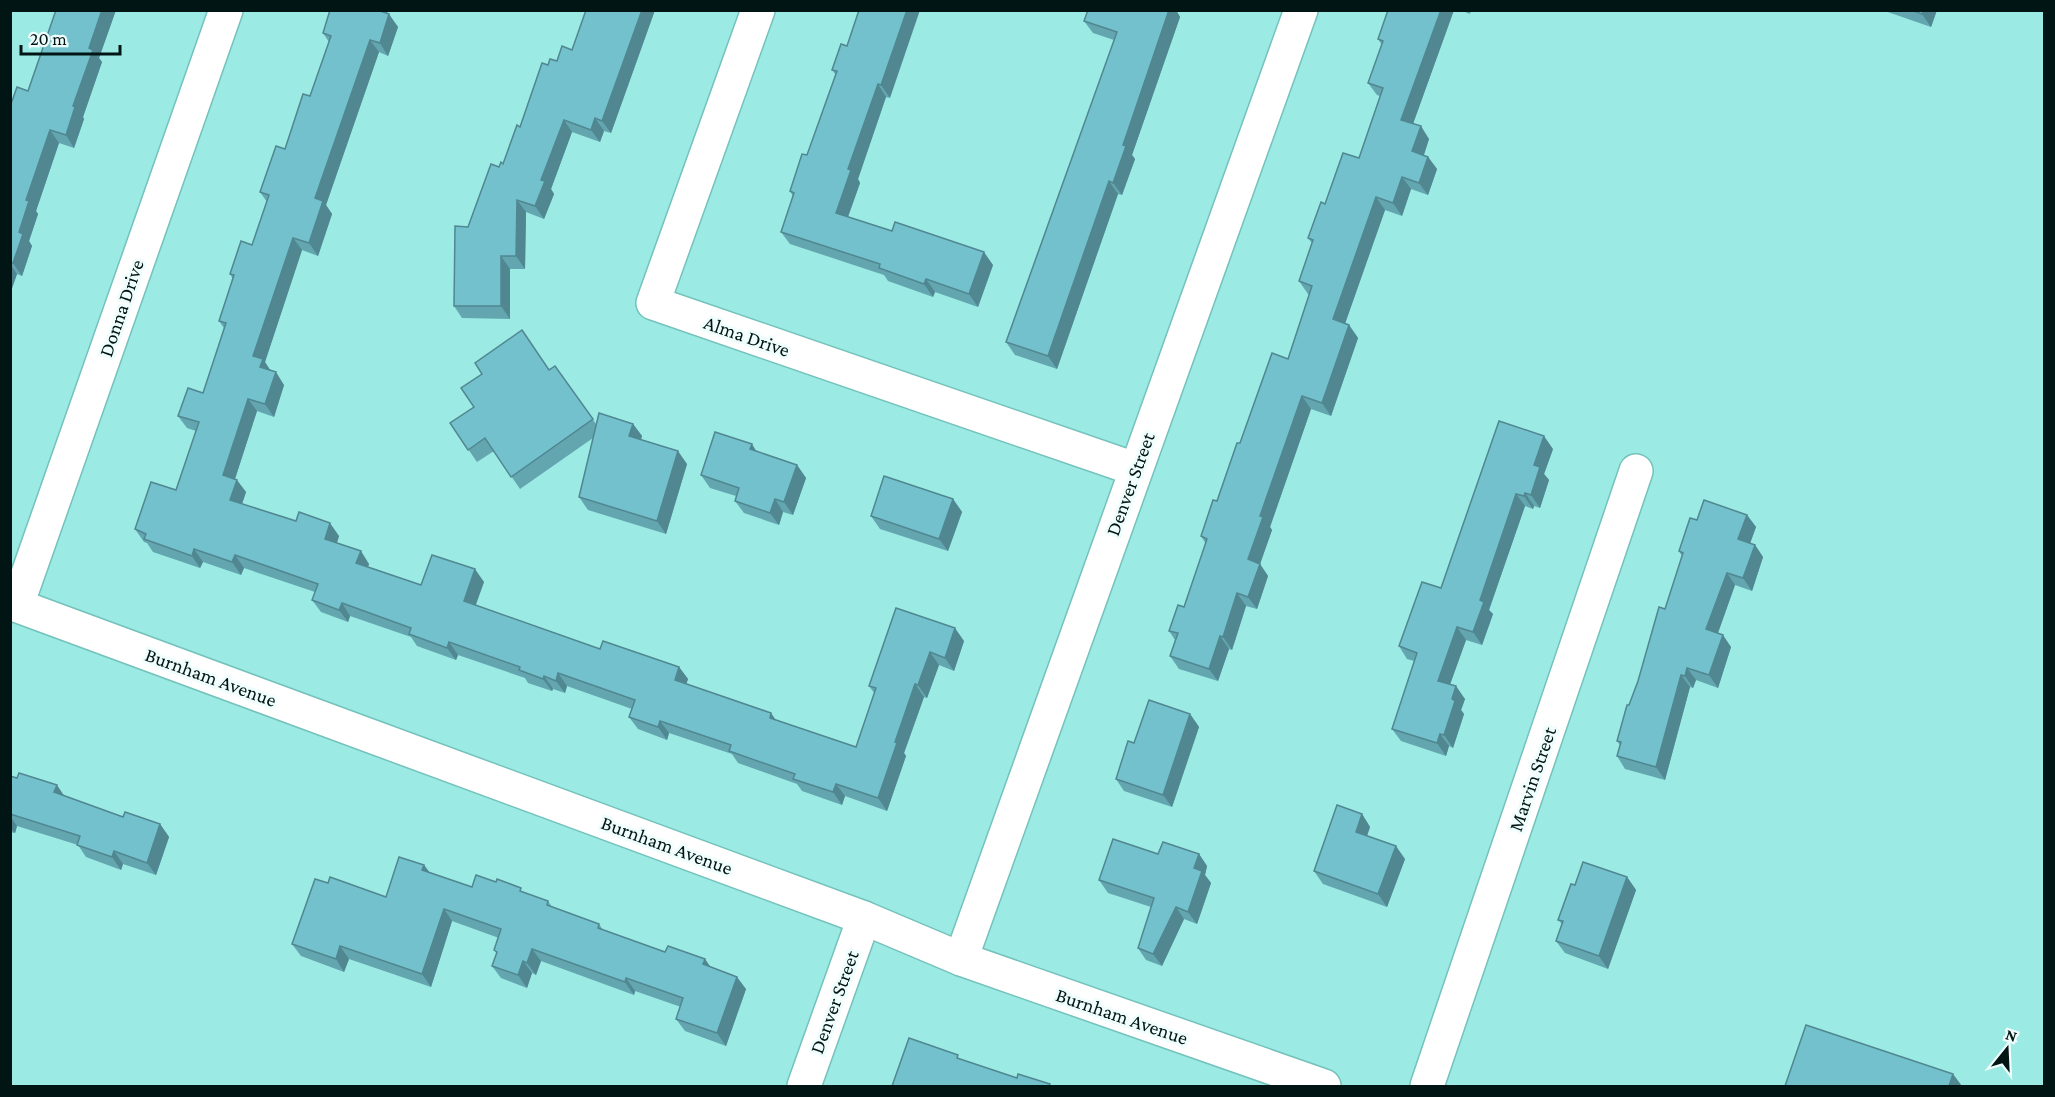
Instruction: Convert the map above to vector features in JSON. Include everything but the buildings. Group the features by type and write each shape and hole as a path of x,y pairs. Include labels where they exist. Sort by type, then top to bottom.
{"street":[{"name":"Donna Drive","path":"14,604 226,10"},
{"name":"Alma Drive","path":"758,10 653,303 1135,469"},
{"name":"Denver Street","path":"960,959 1301,10"},
{"name":"Marvin Street","path":"1427,1086 1636,471"},
{"name":"Burnham Avenue","path":"14,604 864,918 960,959 1324,1086"},
{"name":"Denver Street","path":"804,1086 864,918"}]}
